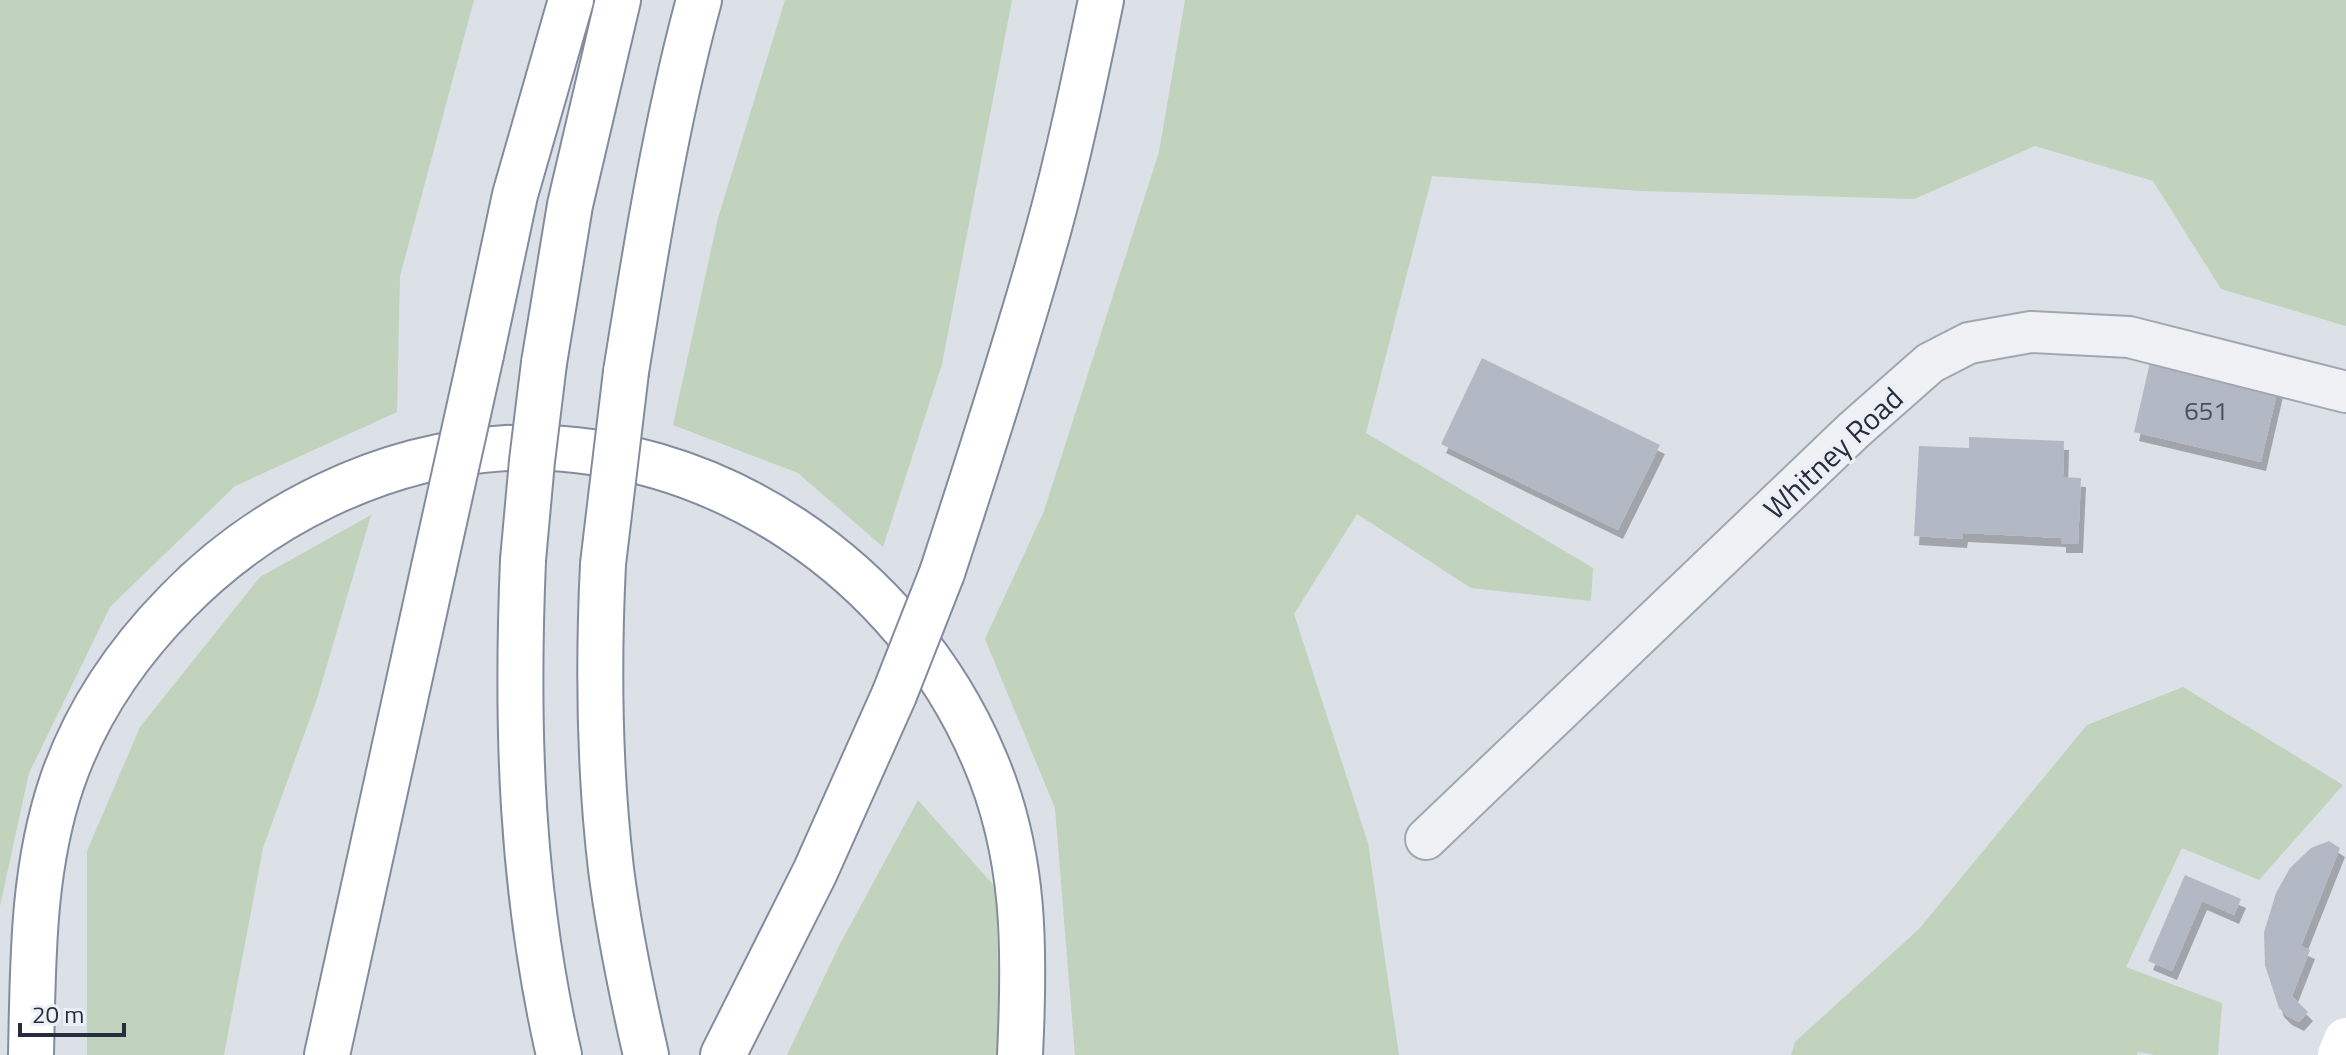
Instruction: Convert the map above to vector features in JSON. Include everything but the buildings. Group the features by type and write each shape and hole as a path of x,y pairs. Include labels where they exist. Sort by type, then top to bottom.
{"main road":[{"path":"327,1055 515,195 571,0"},
{"path":"559,1055 542,970 525,842 519,714 523,560 544,363 570,205 618,0"},
{"path":"646,1055 622,935 605,809 599,685 603,564 626,372 663,159 699,0"},
{"path":"723,1055 815,872 894,695 942,573 1049,228 1101,0"},
{"path":"31,1055 35,917 52,815 62,781 92,715 127,659 147,634 191,587 240,545 323,497 383,473 445,457 505,448 537,448 631,459 727,492 785,523 831,555 872,592 911,636 945,682 967,721 985,759 1009,833 1023,929 1020,1055"},
{"path":"2340,1055 2346,1040"}],"street":[{"name":"Whitney Road","path":"1426,839 1854,430 1930,363 1969,343 2031,332 2129,337 2346,392"}],"green space":[{"path":"0,0 474,0 400,276 397,412 235,486 110,607 29,773 0,906"},
{"path":"785,0 1012,0 942,364 883,547 798,473 673,425 718,218"},
{"path":"1185,0 2346,0 2346,326 2221,289 2153,181 2035,146 1914,199 1641,191 1432,176 1366,433 1593,568 1591,601 1471,588 1357,514 1294,614 1368,843 1399,1055 1075,1055 1055,808 985,639 1044,511 1159,152"},
{"path":"371,515 317,699 263,848 224,1055 87,1055 87,851 140,727 260,577"},
{"path":"2183,687 2343,785 2259,880 2182,848 2126,967 2222,1003 2218,1055 2138,1052 2137,1055 1791,1055 1795,1042 1919,929 2087,725"},
{"path":"918,800 996,888 1000,1055 787,1055 840,944"}]}
